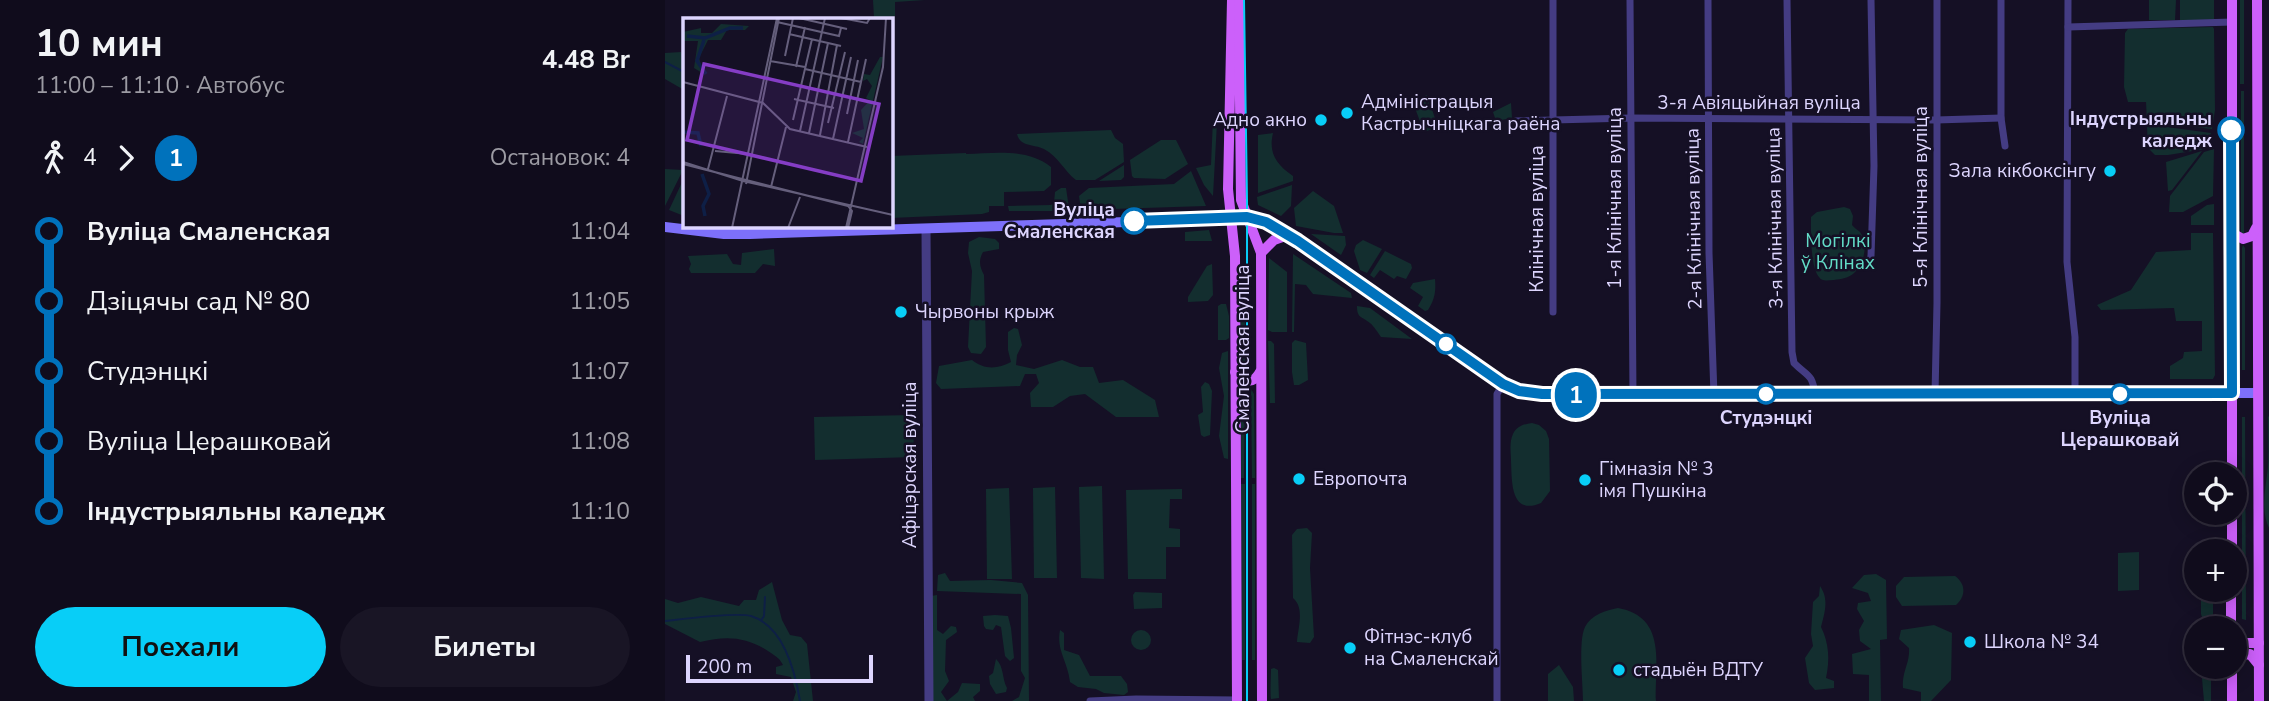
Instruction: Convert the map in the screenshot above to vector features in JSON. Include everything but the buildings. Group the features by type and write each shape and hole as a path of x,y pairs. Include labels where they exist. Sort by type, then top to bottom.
{"main road":[{"name":"Смаленская вуліца","path":"1232,0 1228,189 1235,256 1237,700"},
{"name":"Смаленская вуліца","path":"1239,0 1241,200 1261,253 1262,701"},
{"path":"2232,0 2232,462"},
{"path":"2257,0 2259,701"},
{"path":"665,227 724,234 750,234 1247,217 1266,222 1288,235 1503,384 1519,391 1542,394 2258,393"},
{"path":"2231,228 2237,237 2243,239 2252,236 2256,228"},
{"path":"1261,253 1274,240 1288,235"},
{"path":"2231,252 2238,244 2244,243 2250,245 2256,253"},
{"path":"1235,373 1241,380 1248,381 1254,380 1260,372"},
{"path":"1235,394 1242,387 1248,386 1257,389 1260,394"},
{"path":"2247,643 2259,643"},
{"path":"2247,646 2259,643"},
{"path":"2247,654 2254,657 2259,666"},
{"path":"2232,679 2232,701"}],"street":[{"name":"Клінічная вуліца","path":"1553,0 1553,312"},
{"name":"1-я Клінічная вуліца","path":"1630,0 1633,395"},
{"name":"2-я Клінічная вуліца","path":"1708,0 1709,253 1714,395"},
{"name":"3-я Клінічная вуліца","path":"1787,0 1792,352 1794,363 1813,380 1815,394"},
{"path":"1867,267 1871,256 1871,0"},
{"name":"5-я Клінічная вуліца","path":"1935,394 1937,0"},
{"path":"2001,0 2001,118 2005,146"},
{"path":"2068,0 2067,262 2075,337 2075,394"},
{"path":"2068,27 2232,22"},
{"name":"3-я Авіяцыйная вуліца","path":"1516,121 1631,118 2001,118"},
{"name":"Афіцэрская вуліца","path":"926,229 929,701"},
{"path":"1497,701 1497,394 1503,384"},
{"path":"1090,701 1237,700"}],"green space":[{"path":"873,0 925,0 895,2 895,16 874,18"},
{"path":"2149,0 2176,0 2175,20 2149,20"},
{"path":"2180,0 2214,0 2214,20 2180,21"},
{"path":"2240,0 2244,0 2244,84 2240,84"},
{"path":"2213,27 2215,110 2212,129 2147,122 2146,102 2128,102 2124,87 2125,33 2128,29"},
{"path":"681,52 683,89 665,79 665,53"},
{"path":"2241,91 2244,91 2244,234 2241,233"},
{"path":"1427,95 1438,127 1424,132 1412,100"},
{"path":"1511,103 1512,118 1496,121 1493,112"},
{"path":"1213,119 1217,122 1213,196 1196,168 1211,165"},
{"path":"2147,126 2211,133 2205,149 2155,155 2148,148"},
{"path":"1111,130 1115,138 1123,144 1124,162 1095,180 1076,180 1049,152 1024,143 1017,134"},
{"path":"1273,133 1272,147 1275,158 1282,168 1293,176 1293,181 1258,193 1258,135"},
{"path":"1161,140 1176,140 1188,164 1165,179 1134,178 1130,160"},
{"path":"2214,149 2213,196 2183,212 2169,212 2170,196 2204,152"},
{"path":"2202,151 2172,190 2168,191 2166,162"},
{"path":"1021,154 1051,167 1051,185 1044,191 1004,192 1004,206 989,206 989,212 982,214 893,218 893,156"},
{"path":"1124,165 1124,177 1121,180 1099,181"},
{"path":"665,169 683,170 665,206"},
{"path":"1191,171 1206,206 1081,210 1079,196 1089,188 1174,184"},
{"path":"683,180 683,216 669,210"},
{"path":"1292,185 1291,206 1281,216 1258,205 1257,197"},
{"path":"1066,188 1069,208 1067,211 1009,211 1008,206 1051,205 1054,203 1055,192"},
{"path":"1313,191 1334,206 1343,233 1296,226 1294,208"},
{"path":"2214,204 2214,225 2191,225 2191,216 2207,205"},
{"name":"Могілкі ў Клінах","path":"1844,207 1850,209 1853,216 1852,225 1863,237 1863,259 1850,276 1823,280 1814,265 1811,217 1817,212"},
{"path":"1209,230 1212,241 1185,241 1185,232"},
{"path":"2191,233 2213,233 2213,379 2170,379 2170,366 2183,358 2184,352 2202,351 2202,321 2176,321 2174,308 2101,310 2097,305 2131,290 2156,252 2191,250"},
{"path":"1311,234 1345,236 1346,245 1341,255"},
{"path":"979,237 995,239 999,243 999,249 983,252 980,258 984,275 986,347 981,354 971,353 968,347 972,271 968,253 969,242"},
{"path":"1363,240 1382,249 1367,273 1360,270 1354,251 1356,245"},
{"path":"2243,245 2245,248 2245,370 2242,370"},
{"path":"774,249 775,266 763,264 755,273 691,273 689,269 691,264 688,256 727,254 733,264 741,265 742,253"},
{"path":"1385,251 1411,264 1412,268 1406,279 1397,276 1394,279 1380,270 1374,278 1370,275"},
{"path":"1293,254 1351,293 1352,298 1313,294 1306,285 1295,284 1292,332"},
{"path":"1269,258 1287,272 1287,332 1268,330"},
{"path":"1212,264 1213,295 1208,301 1188,302 1188,297 1207,266"},
{"path":"1435,279 1434,299 1425,311 1418,306 1423,297 1410,288 1413,283"},
{"path":"1226,304 1229,316 1229,338 1226,340 1218,340 1218,306"},
{"path":"1240,306 1245,306 1245,378 1241,373"},
{"path":"1357,306 1370,308 1412,339 1381,337 1371,324 1359,315"},
{"path":"1014,328 1018,329 1022,345 1016,365 1034,369 1062,360 1080,367 1093,367 1099,383 1123,380 1155,400 1159,417 1116,417 1085,394 1070,396 1053,407 1031,407 1030,393 1039,383 1036,374 1025,374 1020,386 941,389 936,383 939,366 972,360 981,366 991,367 1011,362 1008,332"},
{"path":"1295,340 1306,343 1308,380 1299,385 1294,385 1292,372 1292,343"},
{"path":"1268,341 1274,344 1275,403 1270,403"},
{"path":"1228,351 1228,459 1224,458 1219,436 1224,396 1219,368 1222,353"},
{"path":"1205,382 1212,391 1210,435 1204,437 1201,435 1198,415 1203,412 1201,387"},
{"path":"1245,388 1244,478 1241,478 1241,395"},
{"path":"1251,389 1254,394 1255,478 1252,478"},
{"path":"913,415 914,457 815,460 814,417"},
{"path":"2242,417 2245,417 2245,462 2242,462"},
{"path":"2269,417 2269,528 2264,505"},
{"path":"1532,423 1546,431 1549,439 1550,491 1541,503 1531,506 1523,505 1515,494 1511,448 1512,437 1517,429"},
{"path":"1241,484 1245,484 1245,660 1242,660"},
{"path":"1252,484 1255,484 1255,660 1252,660"},
{"path":"1102,486 1104,579 1081,578 1079,487"},
{"path":"1055,487 1057,578 1034,578 1033,488"},
{"path":"1009,488 1012,579 987,579 986,489"},
{"path":"1182,489 1182,499 1170,499 1169,528 1180,529 1180,547 1166,547 1166,579 1128,579 1126,490"},
{"path":"2242,525 2246,525 2246,539 2242,539"},
{"path":"1307,528 1312,533 1310,568 1314,637 1310,643 1297,642 1300,613 1293,598 1292,535 1297,529"},
{"path":"2139,552 2139,590 2118,591 2118,553"},
{"path":"945,573 950,581 991,580 1022,583 1028,595 1029,701 1012,701 1019,697 1025,678 1021,671 1021,594 937,591 938,575"},
{"path":"1876,574 1886,580 1887,639 1880,640 1881,701 1869,701 1869,675 1853,674 1852,654 1871,649 1860,641 1859,630 1864,621 1857,609 1858,603 1871,601 1868,593 1852,588 1864,575"},
{"path":"1955,576 1963,590 1962,598 1956,605 1902,606 1896,597 1896,586 1904,577"},
{"path":"772,582 782,620 790,635 801,637 807,644 813,701 793,701 796,692 791,677 776,674 776,667 783,665 781,661 762,648 737,639 700,642 665,624 665,599 678,603 701,597 739,606 744,600 756,600 759,590"},
{"path":"1820,586 1825,601 1821,627 1828,652 1826,678 1834,681 1834,688 1815,690 1809,683 1805,658 1813,646 1813,602 1819,596"},
{"path":"1135,592 1162,593 1162,608 1134,609"},
{"path":"937,595 937,630 943,634 951,626 956,627 957,632 946,640 945,671 949,681 941,692 947,701 933,701 931,596"},
{"path":"2201,602 2213,602 2213,616 2201,614"},
{"path":"2242,602 2246,602 2246,616 2242,616"},
{"name":"стадыён ВДТУ","path":"1618,608 1634,613 1651,631 1656,657 1656,701 1583,701 1581,652 1585,627 1595,616"},
{"path":"983,616 1008,616 1014,658 1010,661 1005,656 1001,627 996,625 993,630 984,626"},
{"path":"1934,625 1952,633 1951,680 1931,701 1921,701 1921,692 1903,688 1909,648 1899,639 1901,630"},
{"path":"1060,630 1064,633 1064,650 1079,655 1090,676 1121,676 1127,684 1128,692 1124,695 1104,693 1078,687 1070,682 1061,650"},
{"path":"1141,630 1148,633 1151,640 1148,647 1141,650 1134,647 1131,640 1134,633"},
{"path":"996,659 1007,688 1006,692 996,694 989,676 993,673"},
{"path":"1559,665 1573,687 1574,701 1548,701 1548,674"},
{"path":"1271,669 1278,670 1279,698 1271,699"},
{"path":"2202,679 2211,679 2211,701 2204,701"},
{"path":"962,683 980,684 980,691 973,697 975,701 947,701 958,692"}],"waterway":[{"path":"665,62 683,71"},
{"path":"762,619 765,597"},
{"path":"665,621 734,615 751,616 762,621 772,629 786,651 800,701"}],"tram line":[{"path":"1244,0 1247,200 1247,701"}],"bus line":[{"name":"1","path":"1134,221 1247,217 1266,222 1298,241 1503,384 1526,393 2232,393 2231,130"}],"place":[{"name":"Адміністрацыя Кастрычніцкага раёна","path":"1347,113"},
{"name":"Адно акно","path":"1321,120"},
{"name":"Індустрыяльны каледж","path":"2231,130"},
{"name":"Зала кікбоксінгу","path":"2110,171"},
{"name":"Вуліца Смаленская","path":"1134,221"},
{"name":"Чырвоны крыж","path":"901,312"},
{"name":"Студэнцкі","path":"1766,394"},
{"name":"Вуліца Церашковай","path":"2120,394"},
{"name":"Европочта","path":"1299,479"},
{"name":"Гімназія № 3 імя Пушкіна","path":"1585,480"},
{"name":"Школа № 34","path":"1970,642"},
{"name":"Фітнэс-клуб на Смаленскай","path":"1350,648"},
{"name":"стадыён ВДТУ","path":"1619,670"}]}
